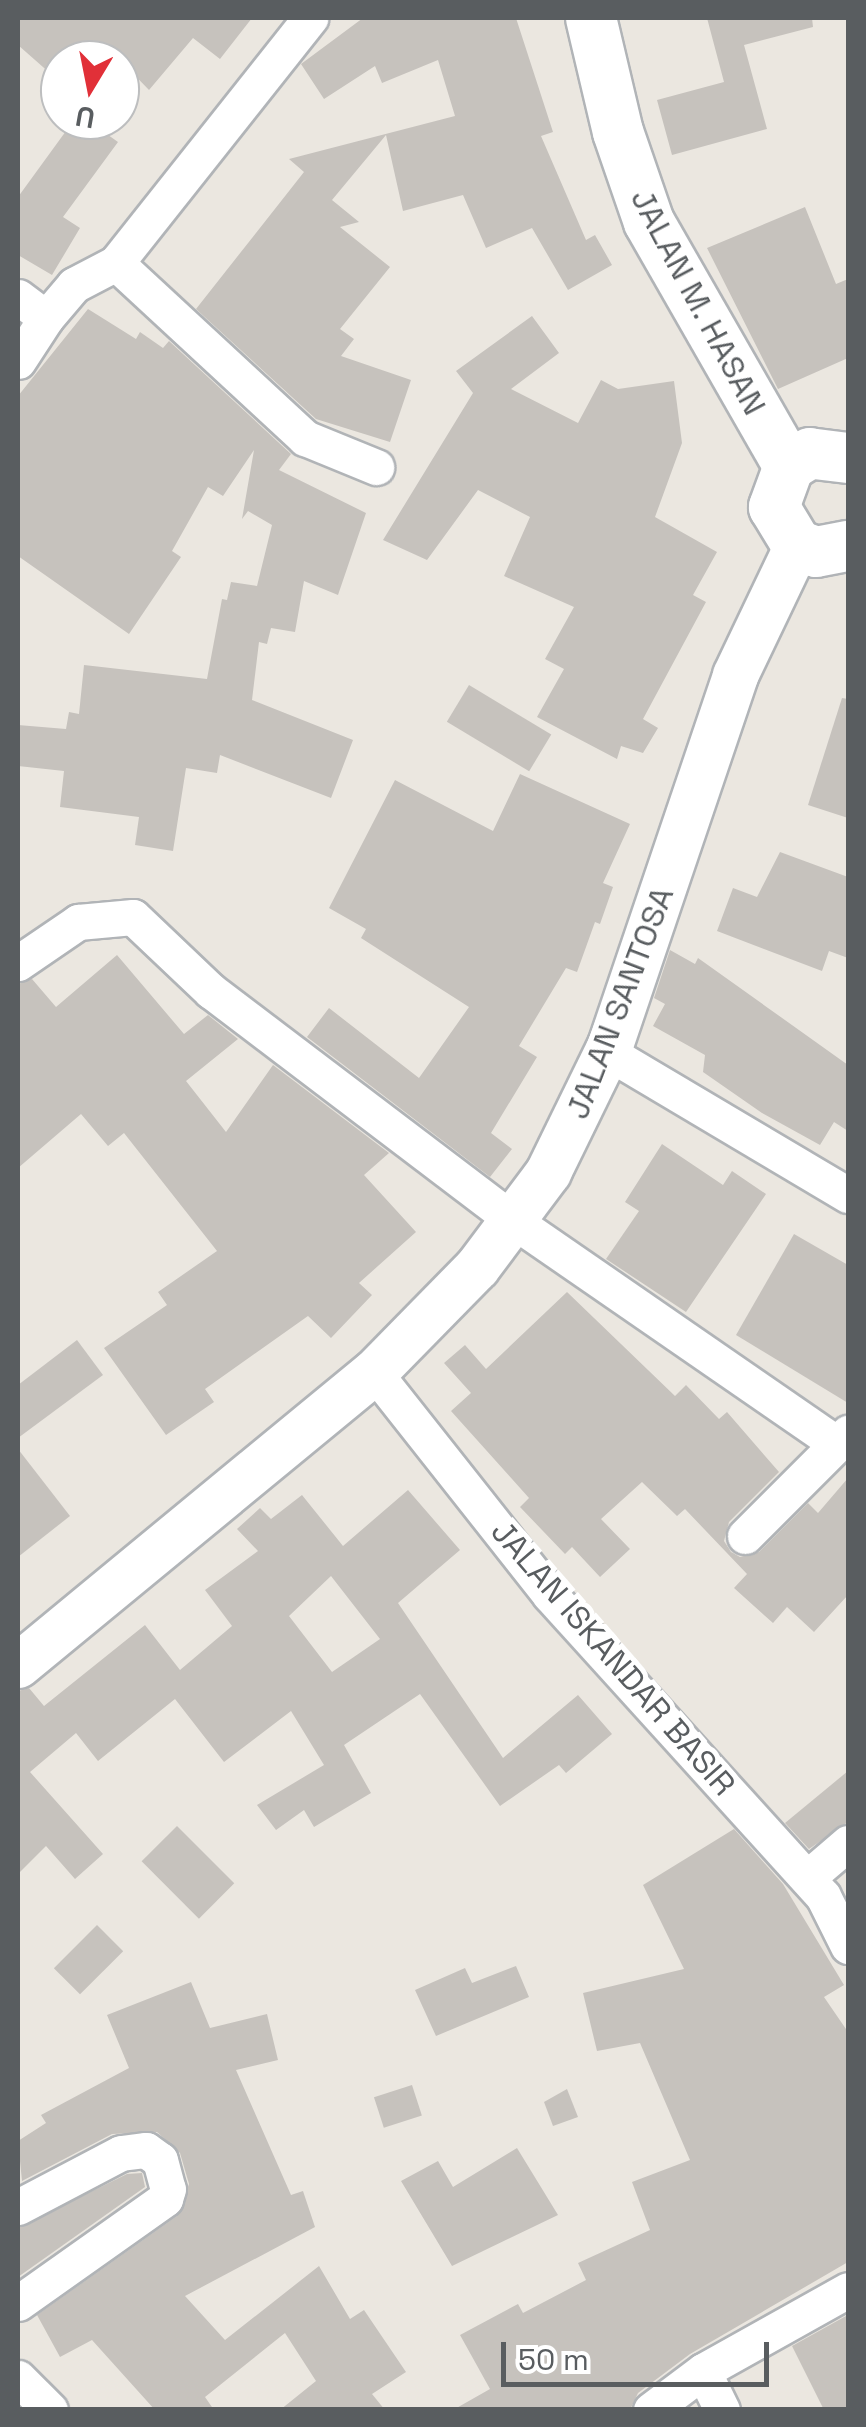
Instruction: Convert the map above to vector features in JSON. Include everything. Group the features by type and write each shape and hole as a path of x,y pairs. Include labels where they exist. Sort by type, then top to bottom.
{"main road":[{"name":"JALAN M. HASAN","path":"591,18 632,181 694,306 789,466"},
{"path":"848,458 810,454 789,466 774,507 797,545 816,552 848,546"}],"street":[{"path":"18,360 74,285 116,263 310,18"},
{"path":"116,263 305,438 376,468"},
{"path":"18,296 46,318"},
{"name":"JALAN SANTOSA","path":"18,1666 374,1372 477,1267 548,1172 606,1052 735,675 797,545"},
{"path":"18,963 78,922 133,917 212,990 512,1219 843,1439 745,1536"},
{"path":"606,1052 848,1196"},
{"name":"JALAN ISKANDAR BASIR","path":"374,1372 550,1595 806,1878 848,1946"},
{"path":"806,1878 848,1843"},
{"path":"18,2208 122,2154 146,2150 160,2160 168,2188 165,2199 18,2302"},
{"path":"650,2410 704,2370 848,2290"},
{"path":"704,2370 722,2410"},
{"path":"18,2378 50,2410"}],"building":[{"path":"18,18 252,18 220,59 193,38 149,90 140,81 140,40 40,40 40,64 18,45"},
{"path":"363,18 516,18 553,132 541,136 586,240 595,235 612,265 568,290 532,228 486,248 463,195 403,211 386,135 332,200 359,222 340,227 390,267 340,329 354,339 341,356 411,380 390,442 316,419 196,309 304,172 289,159 455,116 438,60 382,83 375,66 324,99 301,64"},
{"path":"707,18 812,18 813,27 744,45 767,129 672,155 657,100 724,82"},
{"path":"59,140 118,142 63,217 80,228 52,275 18,255 18,197"},
{"path":"805,207 836,284 848,279 848,358 778,389 707,248"},
{"path":"88,309 136,339 140,332 163,348 169,341 291,454 279,470 366,513 338,595 304,581 295,632 271,628 267,644 259,642 252,700 353,740 331,798 220,755 217,773 186,768 173,851 135,845 139,817 60,807 64,771 18,766 18,725 66,729 69,712 79,714 84,665 207,679 222,599 227,600 231,582 257,586 272,525 248,511 242,519 254,450 223,496 208,487 172,551 181,557 129,634 18,556 18,396"},
{"path":"532,316 559,353 511,389 578,423 601,380 618,389 674,381 682,443 655,517 717,552 693,595 706,602 643,719 658,728 643,753 621,746 617,759 537,717 564,669 545,659 574,607 504,576 530,517 478,490 427,560 383,540 473,393 456,371"},
{"path":"469,685 551,734 529,771 447,722"},
{"path":"842,698 848,699 848,818 808,805"},
{"path":"520,774 630,824 603,883 613,887 577,972 566,968 519,1046 537,1057 491,1133 512,1149 490,1177 307,1037 329,1008 419,1078 469,1007 361,938 366,929 329,908 395,780 493,831"},
{"path":"780,852 848,877 848,958 829,951 822,971 717,931 733,888 757,897"},
{"path":"670,950 695,964 698,958 848,1065 848,1131 834,1122 820,1145 762,1113 703,1072 705,1055 653,1026 665,1004 654,998"},
{"path":"117,955 184,1034 208,1015 238,1039 186,1081 226,1132 273,1065 389,1153 364,1175 416,1232 359,1283 372,1295 331,1338 308,1316 205,1389 214,1402 166,1435 104,1348 167,1305 158,1292 217,1251 124,1133 108,1146 81,1114 18,1168 18,984 32,979 56,1007"},
{"path":"662,1144 723,1185 732,1171 766,1194 686,1312 606,1259 639,1211 625,1202"},
{"path":"794,1234 848,1265 848,1403 736,1335"},
{"path":"567,1292 675,1396 686,1385 719,1419 727,1412 779,1472 729,1522 724,1541 731,1552 740,1557 759,1552 808,1503 818,1513 848,1478 848,1595 814,1632 787,1607 773,1623 734,1588 747,1574 685,1509 677,1516 642,1482 601,1519 630,1549 600,1577 572,1547 565,1554 520,1507 529,1498 451,1411 471,1393 444,1363 465,1345 486,1369"},
{"path":"77,1340 103,1375 18,1438 18,1385"},
{"path":"18,1449 70,1516 18,1557"},
{"path":"408,1490 460,1550 398,1603 503,1758 578,1695 612,1734 566,1773 559,1765 500,1806 420,1694 344,1745 371,1793 314,1827 304,1810 276,1830 257,1805 324,1765 291,1711 224,1762 175,1699 98,1761 76,1733 30,1772 103,1854 75,1879 46,1846 18,1874 18,1691 29,1688 44,1706 145,1625 180,1670 232,1626 205,1590 258,1551 237,1529 260,1508 271,1519 302,1495 343,1546","holes":["331,1576 380,1639 332,1672 289,1616"]},
{"path":"848,1771 848,1822 809,1849 785,1823"},
{"path":"177,1826 234,1883 199,1919 142,1861"},
{"path":"734,1829 783,1884 844,1985 824,1997 848,2032 848,2262 690,2354 638,2393 630,2410 453,2410 490,2389 460,2335 518,2304 523,2313 586,2280 578,2263 650,2230 632,2182 690,2160 640,2043 597,2051 583,1993 684,1969 643,1885"},
{"path":"97,1925 123,1951 80,1994 54,1968"},
{"path":"516,1966 529,1997 436,2036 415,1990 465,1968 472,1983"},
{"path":"191,1982 210,2028 267,2014 278,2060 236,2070 291,2195 303,2191 315,2227 185,2296 225,2340 319,2266 350,2319 364,2310 406,2372 372,2394 385,2410 280,2410 316,2381 285,2333 205,2397 214,2410 155,2410 92,2340 60,2357 37,2315 177,2216 189,2184 180,2153 157,2132 112,2134 22,2181 18,2141 46,2123 41,2115 129,2068 107,2015"},
{"path":"412,2085 422,2115 384,2128 374,2097"},
{"path":"567,2089 578,2117 553,2126 544,2102"},
{"path":"517,2148 558,2215 452,2266 401,2181 438,2161 453,2187"},
{"path":"142,2173 145,2187 18,2277 18,2228 127,2174"},
{"path":"846,2316 848,2410 824,2410 792,2346"}]}
